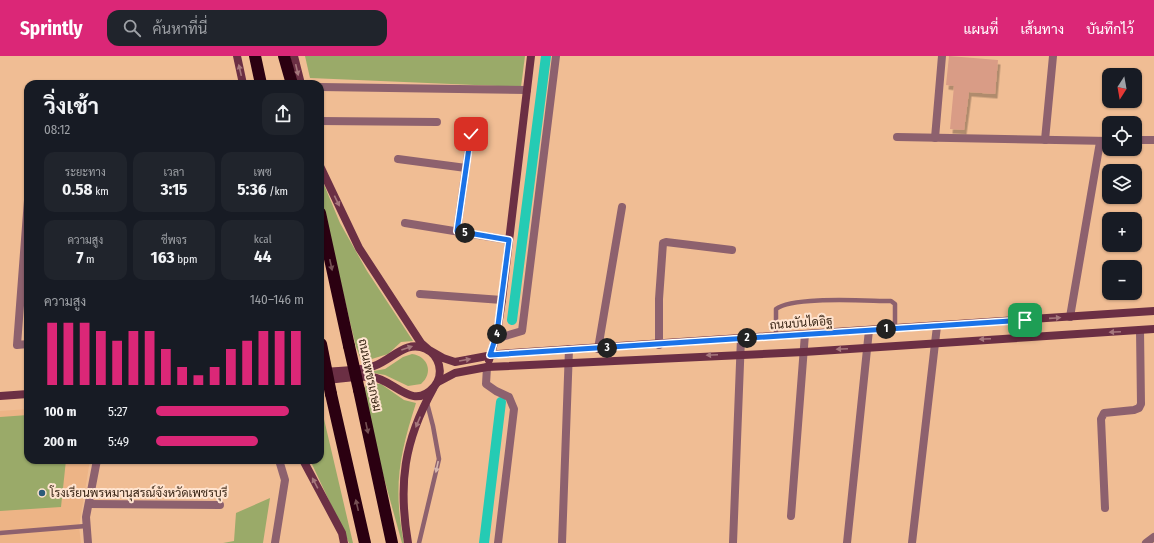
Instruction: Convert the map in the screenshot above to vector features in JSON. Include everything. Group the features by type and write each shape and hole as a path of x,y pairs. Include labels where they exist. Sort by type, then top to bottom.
{"highway":[{"path":"255,56 261,80"},
{"path":"284,56 291,80"},
{"name":"ถนนเพชรเกษม","path":"324,231 392,543"},
{"path":"324,362 365,543"}],"main road":[{"path":"237,56 242,80"},
{"path":"294,56 299,80"},
{"path":"487,368 495,339 502,300 531,56"},
{"path":"324,174 359,248 416,336 438,361 440,368 436,384 426,401 414,432 404,471 404,516 408,543"},
{"name":"ถนนบันไดอิฐ","path":"429,350 455,362 490,355 569,349 598,349 741,338 1154,311"},
{"path":"324,381 372,377 384,380 400,392 415,396 423,395 436,384 455,373 487,368 804,352 935,342 1154,329"},
{"path":"324,372 373,367 409,346 418,346 429,350"},
{"path":"0,396 24,394"},
{"path":"305,464 342,533 344,543"}],"street":[{"path":"495,339 522,331 556,56"},
{"path":"935,138 942,56"},
{"path":"1045,140 1053,56"},
{"path":"324,87 527,90"},
{"path":"324,121 437,122"},
{"path":"457,231 471,134"},
{"path":"897,137 1102,141"},
{"path":"1142,140 1154,140"},
{"path":"1070,317 1102,156"},
{"path":"398,159 466,168"},
{"path":"598,349 622,207"},
{"path":"405,223 509,240"},
{"path":"659,345 659,299 663,243 666,242 732,250"},
{"path":"24,253 17,345 24,344"},
{"path":"420,294 502,300"},
{"path":"912,543 937,326"},
{"path":"847,543 869,330"},
{"path":"1105,508 1100,420 1104,413 1134,410 1139,408 1141,404 1140,330"},
{"path":"791,516 805,334"},
{"path":"733,543 741,338"},
{"path":"562,543 569,349"},
{"path":"487,368 486,384 509,397 514,409 498,543"},
{"path":"88,543 86,517 96,464"},
{"path":"275,543 285,480 280,464"},
{"path":"89,504 220,506"},
{"path":"1146,543 1154,537"}],"lane":[{"path":"776,336 776,309 781,305 802,302 891,301 895,304 895,329"},
{"path":"419,543 439,459 433,426 426,401"},
{"path":"0,533 86,526"}],"shaded area":[{"name":"โรงเรียนพรหมานุสรณ์จังหวัดเพชรบุรี","path":"24,409 24,464 89,464 79,527 81,543 0,543 0,411"}],"green space":[{"path":"305,56 525,56 521,87 310,78"},
{"path":"324,185 340,223 367,271 413,341 401,342 388,354 362,362 356,347 324,213"},
{"path":"412,354 418,355 422,358 427,366 427,375 421,384 408,386 385,375 368,372 385,369 403,357"},
{"path":"366,383 381,384 404,400 416,403 405,440 398,489 404,543 402,543 379,460 365,392"},
{"path":"24,415 24,464 66,464 61,507 0,511 0,417"},
{"path":"324,419 353,543 349,543 312,464 324,464"},
{"path":"270,498 263,543 223,543 234,541 236,513"}],"building":[{"path":"949,56 998,60 995,94 969,92 964,130 950,129 954,86 946,85"}],"waterway":[{"path":"512,320 546,56"},
{"path":"484,543 501,402"}],"place":[{"name":"โรงเรียนพรหมานุสรณ์จังหวัดเพชรบุรี","path":"42,493"}],"route":[{"path":"471,134 457,231 509,240 497,333 490,355 1025,320"}]}
